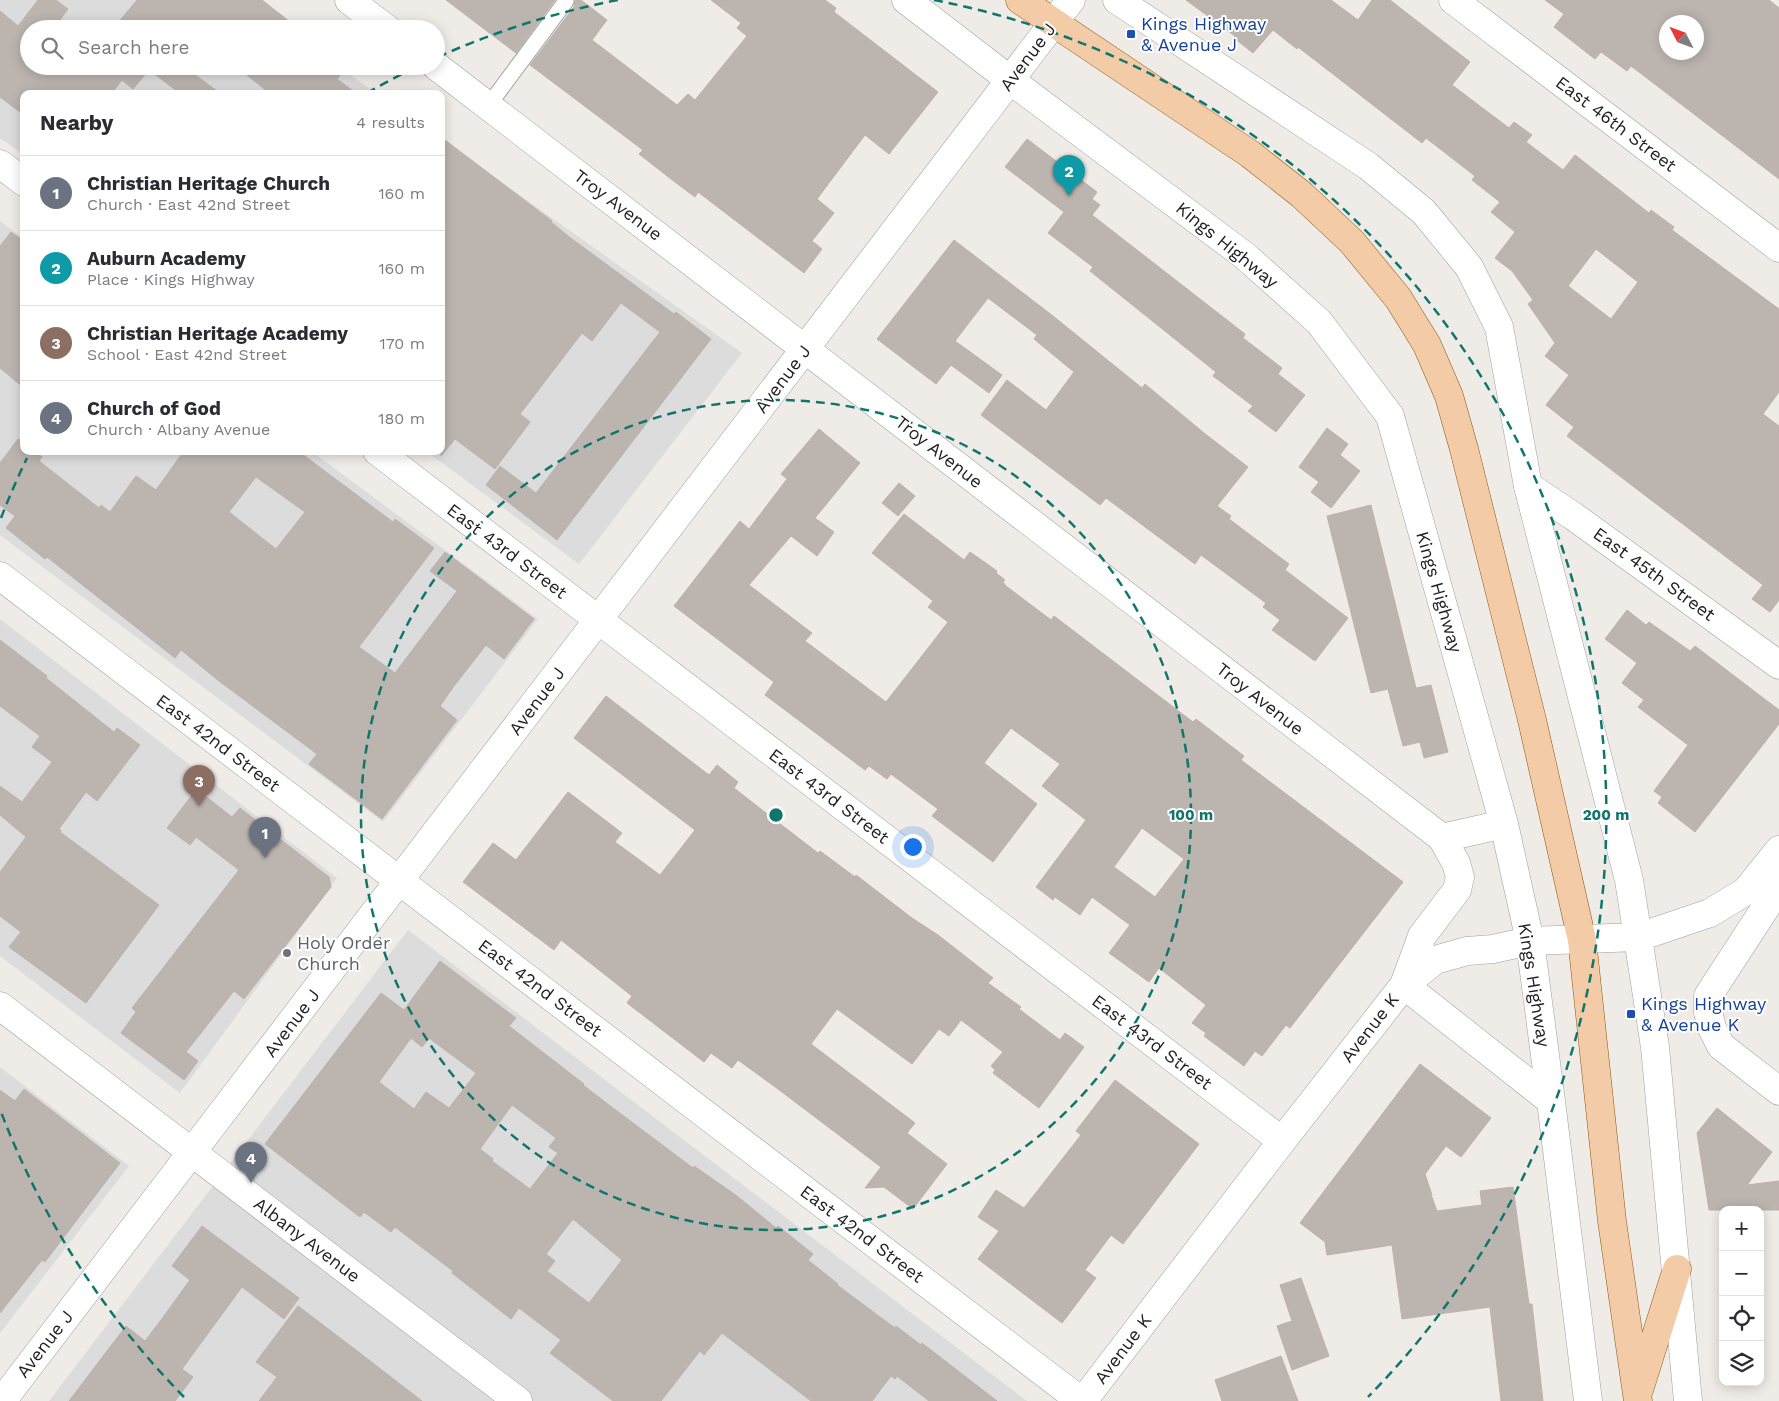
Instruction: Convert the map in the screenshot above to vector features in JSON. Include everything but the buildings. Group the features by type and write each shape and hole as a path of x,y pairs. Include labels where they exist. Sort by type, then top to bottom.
{"main road":[{"path":"1020,0 1250,154 1302,195 1352,242 1398,298 1426,345 1449,396 1532,720 1582,940 1612,1221 1637,1399"},
{"path":"1637,1399 1677,1269"}],"street":[{"path":"349,0 375,20"},
{"name":"Kings Highway","path":"906,0 1245,256 1319,322 1390,416 1504,824 1530,941 1588,1401"},
{"name":"Avenue J","path":"2,1401 1072,0"},
{"path":"1117,0 1368,166 1424,212 1469,267 1499,326 1528,486 1627,868 1656,1047 1688,1401"},
{"name":"East 46th Street","path":"1454,0 1779,248"},
{"name":"Troy Avenue","path":"445,73 806,348 1442,838"},
{"path":"0,164 20,179"},
{"name":"East 43rd Street","path":"382,455 1282,1141"},
{"name":"East 45th Street","path":"1528,486 1574,516 1779,665"},
{"name":"East 42nd Street","path":"0,576 1082,1401"},
{"path":"1504,824 1442,838 1456,862 1460,877 1457,890 1422,936 1404,985 1551,1101"},
{"name":"Avenue K","path":"1082,1401 1404,985 1435,960 1467,951 1493,949 1530,941 1639,937 1710,913 1732,900 1746,890 1779,850"},
{"path":"1779,876 1768,904 1708,996 1708,1012 1712,1028 1721,1046 1779,1091"},
{"name":"Albany Avenue","path":"0,1006 518,1401"}],"lane":[{"path":"488,106 566,1"}],"shaded area":[{"path":"0,0 245,0 273,20 20,20 20,75 351,75 371,90 20,90 20,152 0,138"},
{"path":"445,142 742,353 579,564 431,455 445,455"},
{"path":"0,221 20,236 20,455 316,455 538,619 383,822 0,535"},
{"path":"0,619 337,878 180,1093 0,956"},
{"path":"408,930 1027,1401 49,1401"},
{"path":"0,1067 129,1166 0,1333"}],"place":[{"name":"Kings Highway & Avenue J","path":"1131,34"},
{"name":"Auburn Academy","path":"1069,196"},
{"name":"Christian Heritage Academy","path":"199,806"},
{"name":"Christian Heritage Church","path":"265,858"},
{"name":"Holy Order Church","path":"287,953"},
{"name":"Kings Highway & Avenue K","path":"1631,1014"},
{"name":"Church of God","path":"251,1183"}]}
